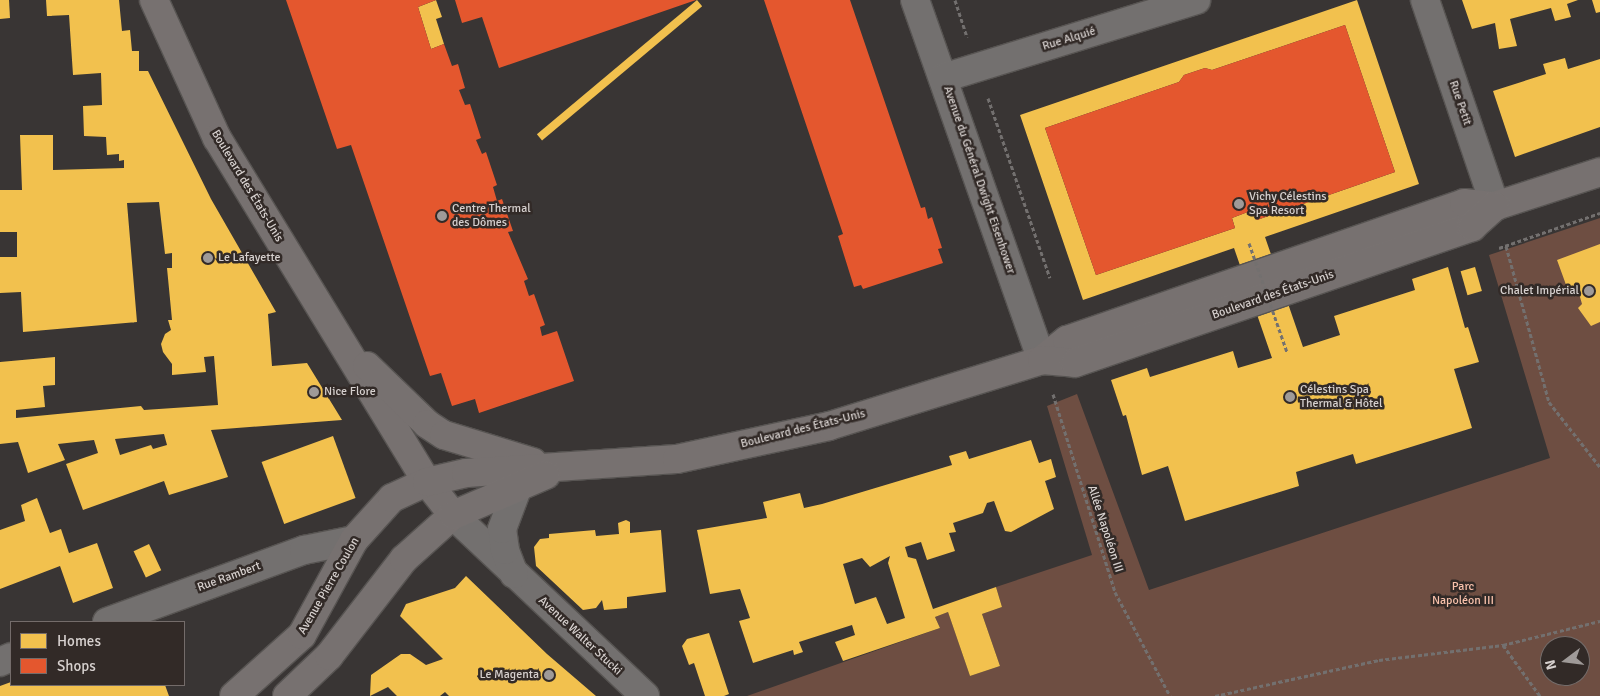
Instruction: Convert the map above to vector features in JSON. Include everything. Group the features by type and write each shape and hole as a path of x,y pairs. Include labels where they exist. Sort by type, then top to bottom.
{"main road":[{"name":"Boulevard des États-Unis","path":"154,0 217,138 339,338 436,479 453,515 517,489 558,469"},
{"name":"Boulevard des États-Unis","path":"436,479 677,459 829,426 1042,360 1067,340 1464,203 1495,206 1600,172"},
{"name":"Boulevard des États-Unis","path":"339,338 427,424 444,435 558,469"},
{"path":"427,424 436,479"},
{"name":"Avenue Pierre Coulon","path":"234,696 302,635 354,540 392,498 436,479"},
{"path":"288,696 329,656 404,559 453,515"}],"street":[{"name":"Avenue du Général Dwight Eisenhower","path":"916,0 1042,360"},
{"name":"Rue Alquié","path":"943,78 1196,0"},
{"name":"Rue Petit","path":"1425,0 1495,206"},
{"name":"Avenue Walter Stucki","path":"514,575 505,550 502,529 517,489"},
{"name":"Avenue Walter Stucki","path":"453,515 514,575 645,696"},
{"name":"Rue Rambert","path":"110,621 304,550 354,540"}],"path":[{"path":"1600,213 1506,246 1550,402 1600,467"},
{"path":"1249,243 1287,352"},
{"name":"Allée Napoléon III","path":"1042,360 1116,592 1170,696"},
{"path":"1215,696 1378,660 1503,645 1600,621"},
{"path":"1503,645 1540,696"}],"green space":[{"name":"Parc Napoléon III","path":"1600,218 1600,696 747,696 940,628 935,617 948,612 970,676 1000,666 982,614 1002,607 996,587 1092,555 1047,406 1077,394 1149,590 1550,458 1489,255"}],"building: Homes":[{"path":"0,0 9,0 10,18 0,19"},
{"path":"46,0 119,0 122,31 130,30 132,51 139,51 139,71 148,71 211,199 276,312 268,314 272,366 307,363 342,420 211,430 228,477 169,495 164,481 83,510 66,464 98,453 94,440 58,444 65,460 28,473 18,442 0,444 0,362 55,357 55,385 43,386 45,407 16,410 16,418 141,406 144,410 218,405 214,356 204,357 206,372 172,375 172,364 163,352 161,344 165,334 171,330 168,320 172,320 167,268 172,268 172,253 165,254 159,202 127,203 137,322 23,332 21,292 0,293 0,257 17,257 17,232 0,232 0,190 22,190 20,135 53,135 53,170 124,168 124,160 119,161 119,154 107,155 106,137 84,136 83,106 102,105 101,73 73,75 69,15 47,16","holes":["164,434 167,445 153,449 151,445 120,455 115,439"]},
{"path":"436,0 442,17 436,19 444,44 431,49 418,7"},
{"path":"697,0 702,6 542,140 537,134"},
{"name":"Célestins Spa Thermal & Hôtel","path":"1357,0 1419,184 1265,237 1303,347 1340,335 1334,316 1415,290 1412,279 1448,267 1465,328 1468,327 1479,362 1454,369 1472,428 1356,464 1353,454 1296,472 1299,486 1185,521 1168,466 1142,475 1126,415 1123,416 1111,380 1147,368 1150,377 1233,351 1238,368 1272,358 1234,248 1083,300 1020,115","holes":["1345,25 1395,172 1257,220 1253,210 1232,218 1235,228 1096,275 1045,128 1179,82 1184,75 1205,68 1212,70"]},
{"path":"1462,0 1578,0 1567,4 1571,17 1555,21 1551,8 1510,19 1517,46 1499,49 1495,23 1472,29"},
{"path":"1592,0 1600,0 1600,12 1596,13"},
{"path":"1565,58 1568,69 1600,59 1600,127 1515,157 1493,91 1546,74 1543,64"},
{"name":"Chalet Impérial","path":"1600,244 1600,322 1591,326 1578,308 1582,304 1578,290 1569,293 1557,260"},
{"path":"1475,267 1482,291 1467,295 1461,271"},
{"path":"333,436 356,498 284,524 262,462"},
{"path":"1031,440 1039,463 1051,459 1056,477 1045,481 1054,509 1011,532 1005,531 994,501 987,503 983,513 953,523 956,532 949,533 955,551 927,560 921,542 905,547 908,557 916,559 933,609 996,587 1002,607 982,614 1000,666 970,676 948,612 935,617 940,628 843,661 835,642 855,635 852,625 799,642 803,652 794,655 793,650 753,663 739,621 750,618 740,589 710,594 697,530 767,518 763,502 800,493 804,508 952,465 949,456 966,451 969,459","holes":["890,556 888,563 905,618 887,624 876,597 855,604 843,564 862,558 870,567"]},
{"path":"37,498 50,533 61,529 69,553 97,543 113,588 73,603 60,566 0,589 0,530 25,521 21,505"},
{"path":"626,520 630,522 630,533 661,530 666,592 627,597 627,608 604,610 602,600 596,608 583,610 536,566 534,547 540,539 549,538 549,534 595,530 596,536 619,534 618,523"},
{"path":"149,544 161,570 146,577 134,551"},
{"path":"466,576 547,654 596,696 449,696 445,692 440,696 397,696 388,687 370,696 371,675 401,654 410,654 426,665 443,659 400,616 406,604 455,588"},
{"path":"709,633 729,694 724,696 705,696 694,663 689,665 682,646 687,639"},
{"path":"10,682 10,686 165,686 169,696 0,696 0,686"}],"building: Shops":[{"name":"Centre Thermal des Dômes","path":"286,0 436,0 418,7 431,49 444,44 452,66 458,64 465,88 459,90 465,105 470,104 481,138 476,140 482,154 486,152 497,185 493,187 497,201 502,199 513,231 508,232 528,279 524,281 529,296 534,294 545,325 540,327 542,336 557,331 574,381 479,413 475,399 452,406 441,373 430,376 351,145 337,149"},
{"path":"455,0 696,0 499,68 482,17 462,23"},
{"path":"764,0 850,0 921,208 925,207 928,219 932,217 942,248 938,249 943,263 863,289 861,285 854,287 838,236 843,234"},
{"path":"1345,25 1395,172 1257,220 1253,210 1232,218 1235,228 1096,275 1045,128 1179,82 1184,75 1205,68 1212,70"}],"place":[{"name":"Vichy Célestins Spa Resort","path":"1239,204"},
{"name":"Centre Thermal des Dômes","path":"442,216"},
{"name":"Le Lafayette","path":"208,258"},
{"name":"Chalet Impérial","path":"1589,291"},
{"name":"Nice Flore","path":"314,392"},
{"name":"Célestins Spa Thermal & Hôtel","path":"1290,397"},
{"name":"Le Magenta","path":"549,675"}]}
